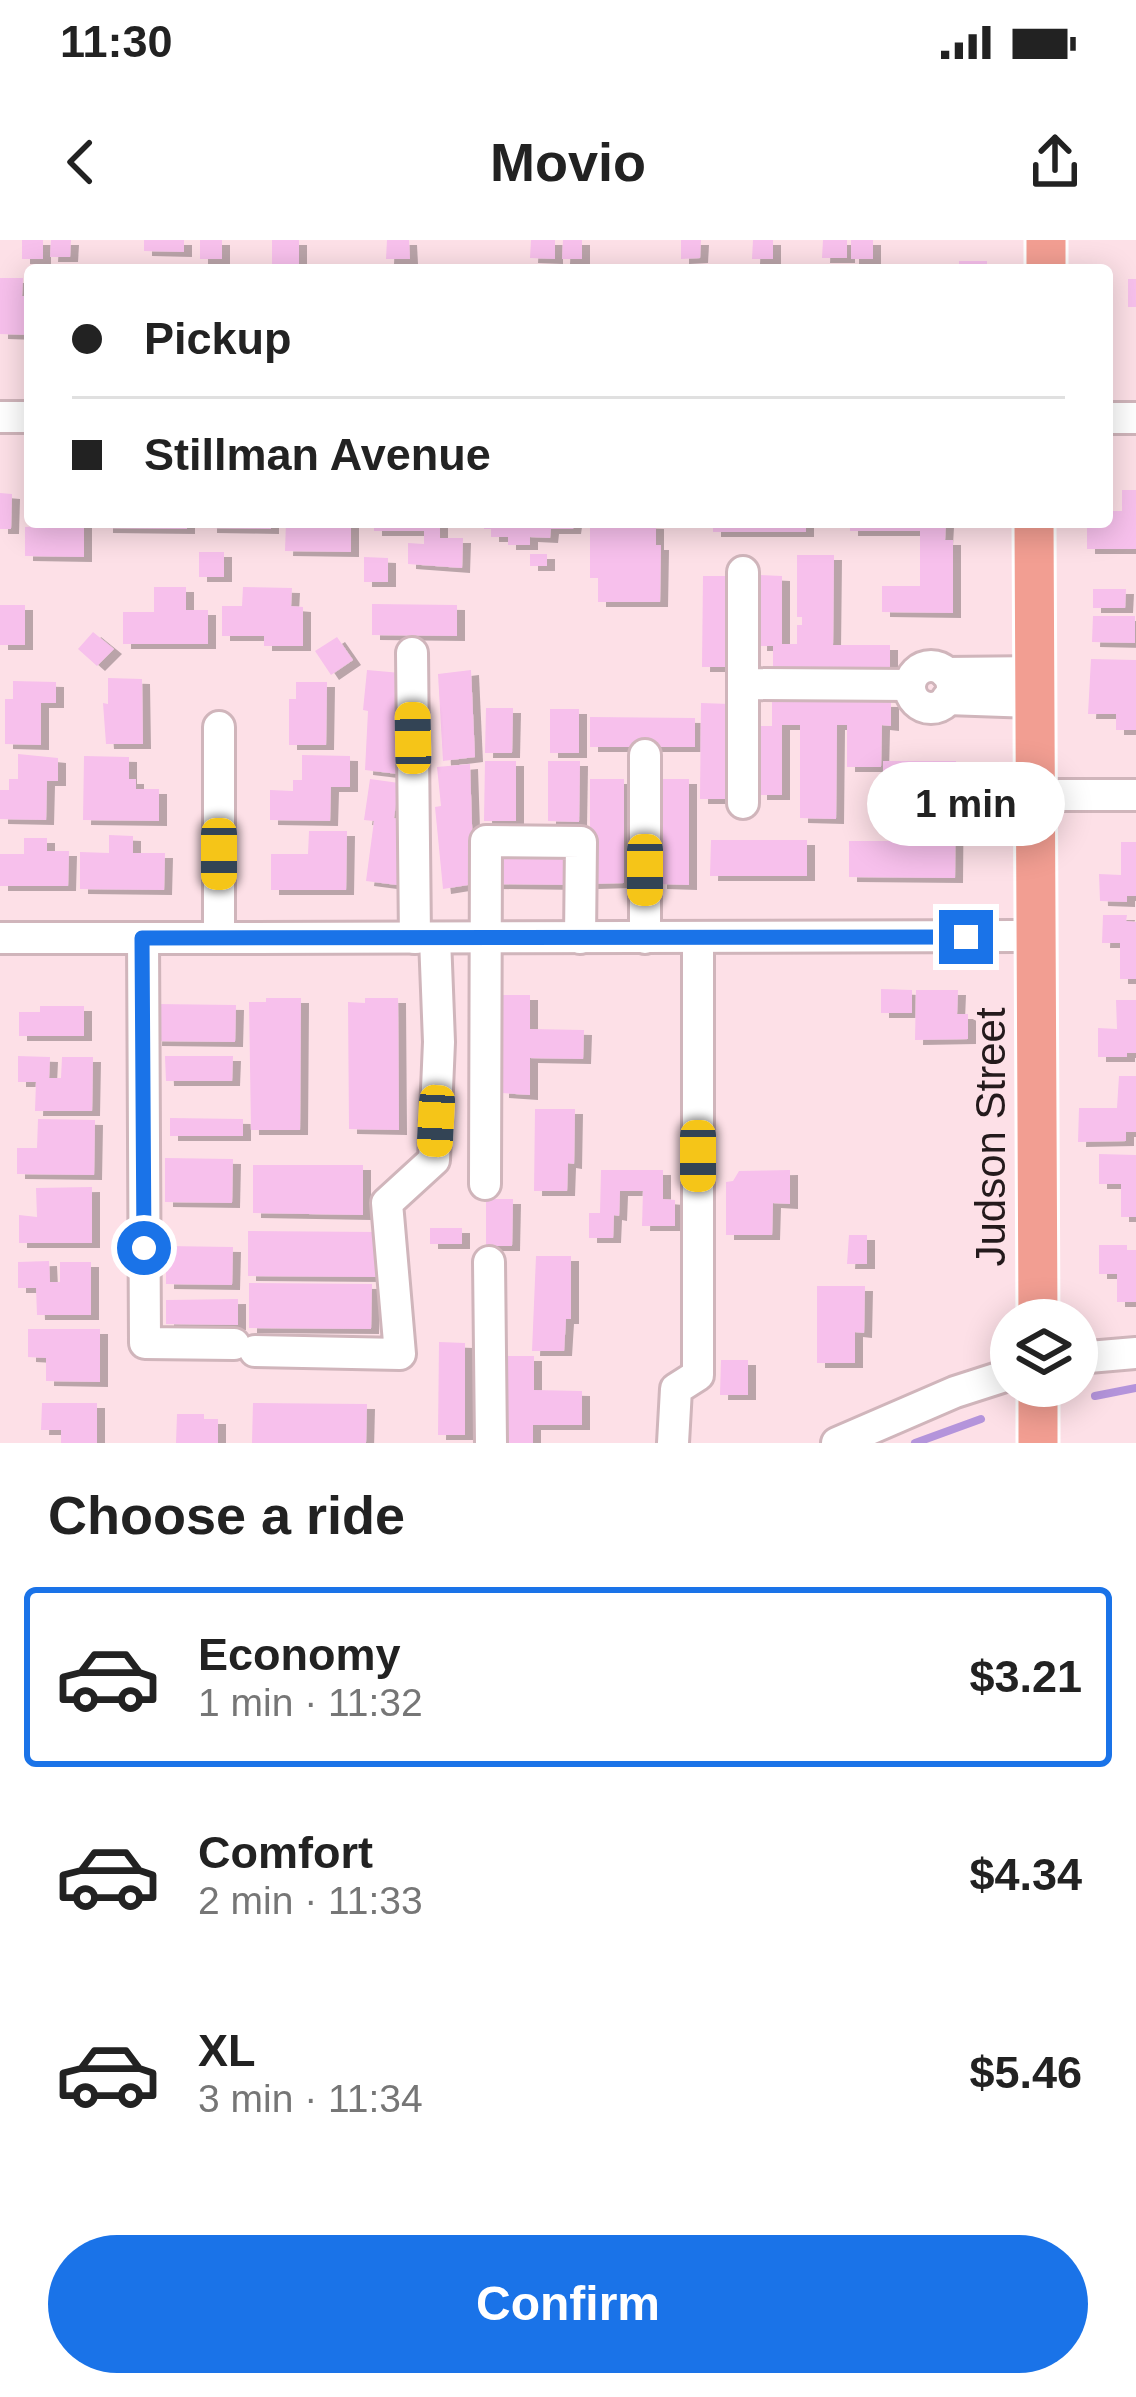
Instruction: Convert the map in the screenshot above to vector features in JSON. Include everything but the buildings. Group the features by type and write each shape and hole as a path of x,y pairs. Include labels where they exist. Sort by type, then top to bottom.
{"main road":[{"name":"Judson Street","path":"1034,528 1038,1299"},
{"path":"1038,1407 1038,1443"}],"street":[{"path":"743,572 743,803"},
{"path":"142,938 145,1343 400,1354 387,1203 434,1160 439,1042 425,938 412,653"},
{"path":"743,684 910,685 913,698 923,706 937,707 947,686 1033,687"},
{"path":"219,727 219,938"},
{"path":"645,755 645,938"},
{"path":"1033,795 1136,795"},
{"path":"484,1184 486,841 581,842 580,938"},
{"path":"0,938 1034,936"},
{"path":"674,1443 676,1390 698,1376 698,938"},
{"path":"489,1262 491,1443"},
{"path":"1098,1356 1136,1353"},
{"path":"837,1443 990,1381"}],"waterway":[{"path":"1098,1395 1136,1388"},
{"path":"915,1443 981,1419"}],"route":[{"path":"144,1248 142,938 966,937"}]}
